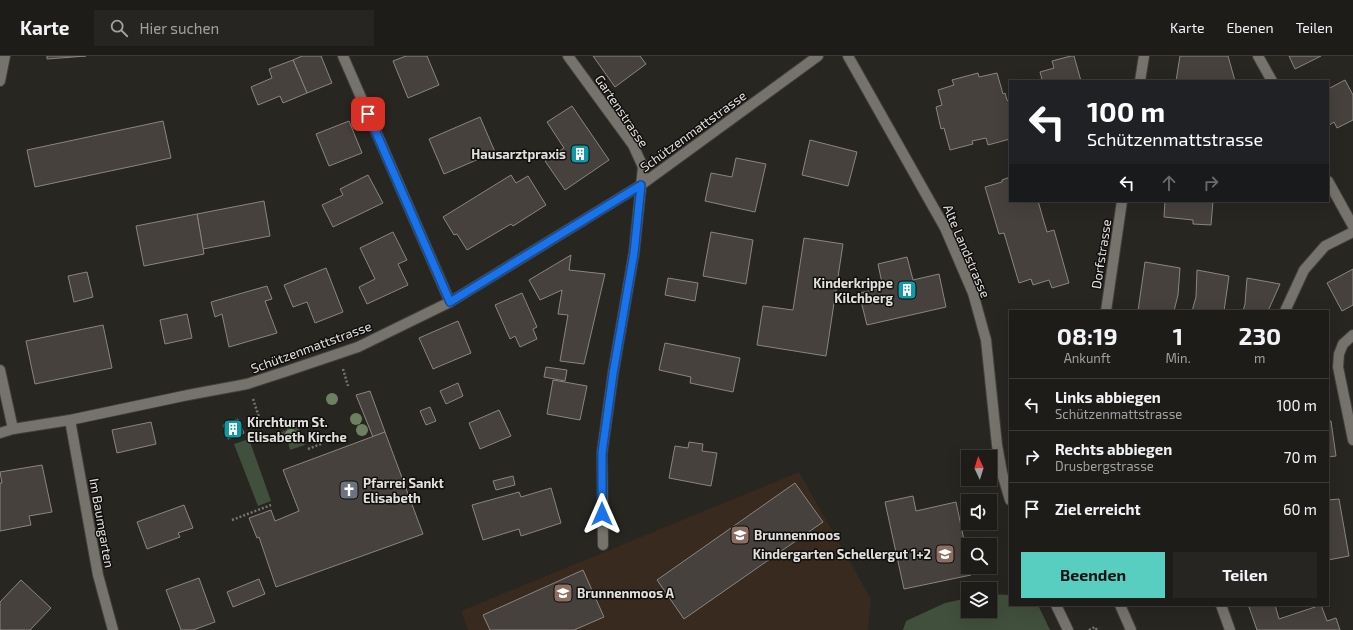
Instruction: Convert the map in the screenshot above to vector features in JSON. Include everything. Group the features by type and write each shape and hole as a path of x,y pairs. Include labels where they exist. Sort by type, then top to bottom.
{"street":[{"path":"0,82 5,56"},
{"path":"343,56 450,302"},
{"name":"Gartenstrasse","path":"568,56 634,145 643,167 634,253 613,374 602,453 603,545"},
{"name":"Schützenmattstrasse","path":"0,433 13,429 70,420 247,384 358,346 450,302 641,185 818,56"},
{"name":"Alte Landstrasse","path":"848,56 945,228 973,293 986,340 1002,473 1009,497"},
{"path":"1140,80 1144,56"},
{"path":"1258,56 1271,80"},
{"path":"1329,183 1353,226"},
{"name":"Dorfstrasse","path":"1106,310 1122,202"},
{"path":"1285,310 1304,270 1325,246 1353,232"},
{"path":"1353,335 1343,344 1339,354 1338,367 1353,440"},
{"path":"0,370 13,429"},
{"name":"Im Baumgarten","path":"70,420 98,575 113,630"},
{"path":"1056,606 1068,630"},
{"path":"1120,606 1130,630"},
{"path":"1221,606 1230,630"}],"path":[{"path":"308,449 321,444"},
{"path":"232,520 271,505"},
{"path":"1089,630 1096,627 1097,630"}],"shaded area":[{"name":"Brunnenmoos","path":"799,472 871,599 868,630 468,630 461,611"}],"green space":[{"path":"296,421 305,445 290,450 288,442 285,442 281,432 287,430 285,425"},
{"path":"249,439 271,501 258,506 234,444"},
{"path":"997,594 1009,595 1009,606 1038,606 1050,630 903,630 906,621 945,603 961,600 961,618 997,618"}],"building":[{"path":"47,56 86,56 47,59"},
{"path":"302,56 321,56 332,83 307,93 293,60"},
{"path":"406,56 427,56 439,85 408,98 393,61"},
{"path":"593,56 640,56 646,64 615,87"},
{"path":"1074,56 1081,80 1038,80 1042,79 1040,72 1054,68 1052,61"},
{"path":"1180,56 1228,56 1235,80 1176,80"},
{"path":"1289,56 1321,56 1295,69"},
{"path":"293,60 307,93 283,103 280,96 258,105 251,87 272,78 269,69"},
{"path":"978,73 979,77 997,73 1003,94 1005,93 1009,102 1009,139 988,145 986,138 972,141 973,144 950,150 944,128 941,129 936,107 942,105 938,90 954,85 952,80"},
{"path":"1345,80 1353,95 1353,120 1337,128 1334,122 1329,125 1329,88"},
{"name":"Hausarztpraxis","path":"572,106 609,160 565,190 545,161 564,148 547,122"},
{"path":"480,117 495,152 444,174 429,139"},
{"path":"163,121 171,158 35,187 27,150"},
{"path":"349,121 362,153 329,166 316,134"},
{"path":"810,140 857,152 848,186 802,175"},
{"path":"736,158 766,164 755,212 705,201 711,173 732,177"},
{"path":"368,175 383,203 333,227 322,205 343,195 340,189"},
{"path":"511,175 516,183 528,176 546,205 513,226 511,224 467,250 457,234 454,235 443,217"},
{"path":"1009,177 1009,202 1038,202 1047,232 1054,230 1069,283 1052,288 1049,280 1033,285 1031,279 1019,283 1004,233 999,234 985,187 1002,182 1002,180"},
{"path":"264,201 270,236 203,249 197,214"},
{"path":"1165,202 1213,202 1211,225 1193,224 1193,220 1164,217"},
{"path":"197,214 204,254 144,266 136,226"},
{"path":"393,232 407,260 398,264 408,285 367,304 359,287 375,279 360,248"},
{"path":"711,232 753,240 746,284 703,276"},
{"path":"804,238 843,244 826,356 757,345 763,306 793,310"},
{"path":"571,255 569,270 605,274 584,364 560,361 568,315 558,314 562,290 540,300 529,280"},
{"name":"Kinderkrippe Kilchberg","path":"907,257 913,280 939,274 946,307 867,325 859,293 883,288 878,264"},
{"path":"1145,262 1180,268 1178,295 1174,310 1138,310"},
{"path":"326,268 343,312 315,323 307,302 293,307 284,285"},
{"path":"1353,269 1353,305 1342,311 1327,283"},
{"path":"1197,270 1229,276 1224,310 1192,310 1196,297"},
{"path":"87,272 93,297 74,302 68,276"},
{"path":"668,278 698,283 695,301 665,295"},
{"path":"1247,278 1280,284 1268,310 1243,310"},
{"path":"267,286 272,299 265,301 277,333 229,347 222,314 215,317 211,302"},
{"path":"522,293 537,327 533,329 537,339 520,347 515,336 510,339 495,305"},
{"path":"187,314 192,338 165,344 160,320"},
{"path":"458,321 471,353 433,369 419,338"},
{"path":"103,325 112,368 35,384 26,341"},
{"path":"665,343 740,358 733,392 690,383 691,377 659,370"},
{"path":"546,367 567,370 565,381 544,377"},
{"path":"553,380 587,386 580,420 547,414"},
{"path":"458,383 463,396 446,404 440,391"},
{"path":"370,391 385,432 373,437 356,395"},
{"path":"430,407 436,421 426,425 420,411"},
{"path":"499,410 511,436 480,449 469,423"},
{"name":"Kirchturm St. Elisabeth Kirche","path":"238,419 244,433 228,439 223,425"},
{"path":"1329,421 1331,421 1336,456 1329,457"},
{"path":"151,422 156,444 117,453 112,430"},
{"name":"Pfarrei Sankt Elisabeth","path":"385,432 423,534 276,587 259,537 257,538 249,518 271,510 275,521 299,511 283,470"},
{"path":"689,442 703,444 702,451 717,453 711,486 669,478 675,446 688,448"},
{"path":"42,465 52,512 29,516 31,525 0,531 0,483 2,483 0,472"},
{"path":"513,476 515,485 496,490 493,481"},
{"path":"795,483 823,522 684,619 657,580"},
{"path":"551,488 561,523 521,536 519,529 483,540 472,505 519,492 521,497"},
{"path":"913,496 916,511 956,502 964,538 961,538 961,574 971,575 904,589 885,502"},
{"path":"1339,499 1349,556 1329,560 1329,500"},
{"path":"184,505 193,528 178,533 180,537 147,549 137,522"},
{"name":"Brunnenmoos A","path":"583,570 604,617 574,630 490,630 483,615"},
{"path":"199,578 215,622 193,630 181,630 166,590"},
{"path":"259,579 265,594 233,607 227,592"},
{"path":"21,580 51,608 30,630 0,630 0,602"},
{"path":"1275,606 1279,619 1321,606 1327,621 1336,618 1340,630 1257,630 1249,607"}],"place":[{"name":"Hausarztpraxis","path":"580,154"},
{"name":"Kinderkrippe Kilchberg","path":"907,290"},
{"name":"Kirchturm St. Elisabeth Kirche","path":"233,429"},
{"name":"Pfarrei Sankt Elisabeth","path":"349,490"},
{"name":"Brunnenmoos","path":"740,535"},
{"name":"Kindergarten Schellergut 1+2","path":"945,554"},
{"name":"Brunnenmoos A","path":"563,593"}],"route":[{"path":"368,114 450,302 641,185 634,253 613,374 602,453 602,514"}]}
